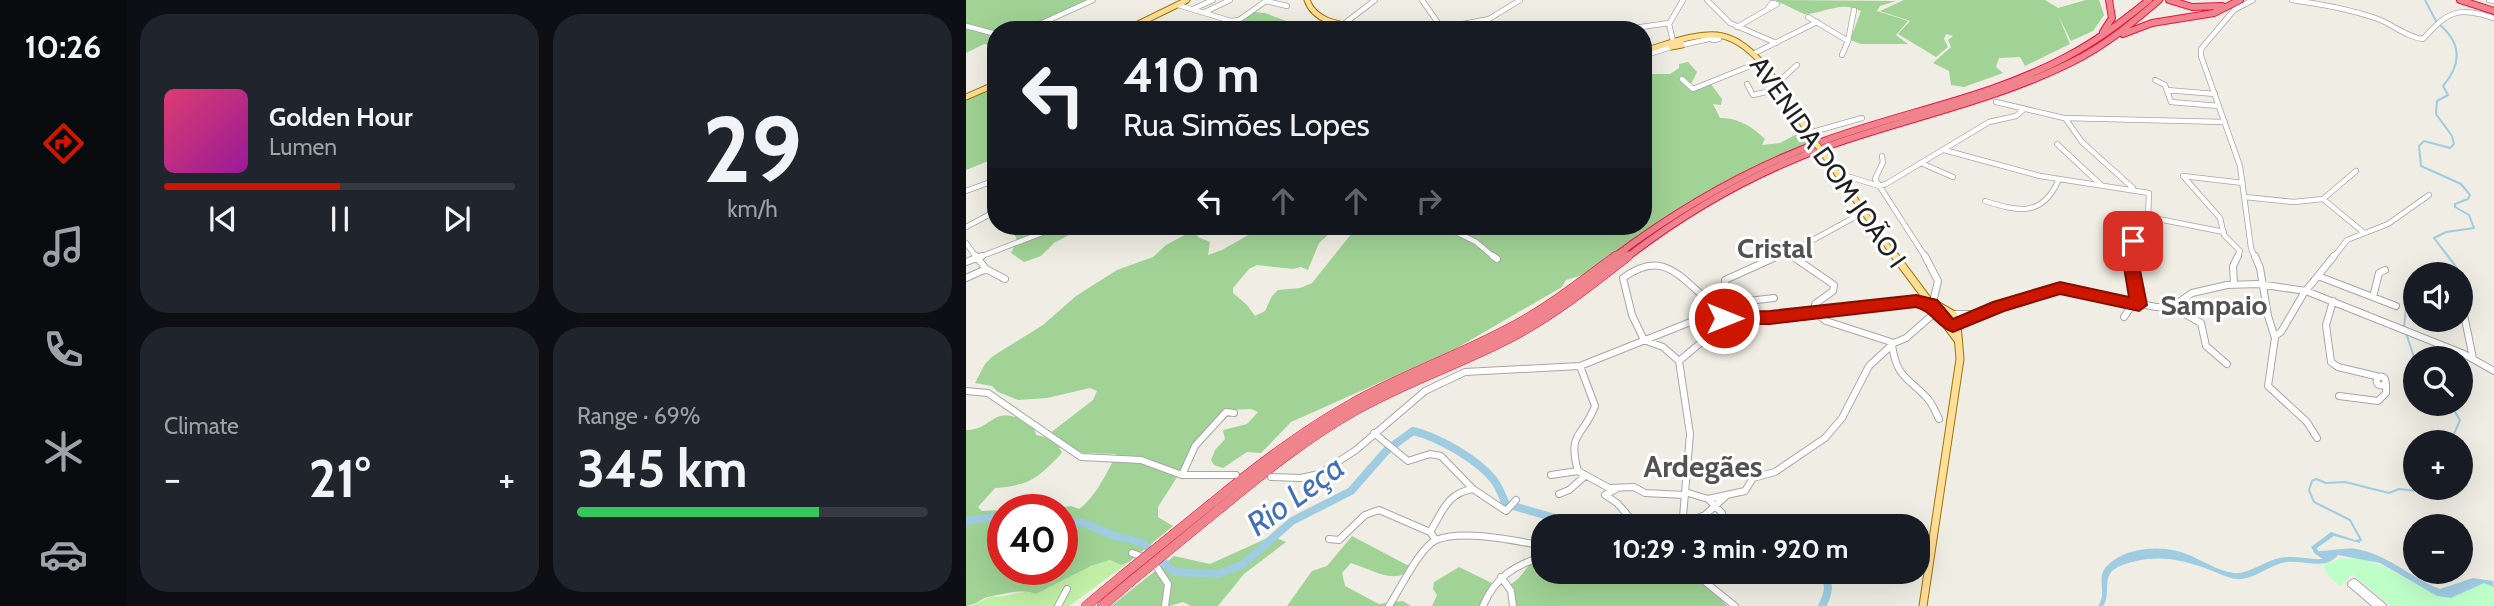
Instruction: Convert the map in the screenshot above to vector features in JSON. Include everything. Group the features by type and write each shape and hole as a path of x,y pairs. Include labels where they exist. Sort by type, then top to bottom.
{"highway":[{"path":"2092,43 2111,21 2113,14 2109,0"},
{"path":"1652,230 1723,185 1773,160 1825,140 2011,81 2092,43 2127,20 2149,0"},
{"path":"1215,506 1341,419 1534,324 1669,227 1740,184 1842,140 2019,86 2076,61 2114,38 2158,0"},
{"path":"2169,0 2192,7 2214,8 2234,0"},
{"path":"2114,38 2152,23 2214,13 2241,0"},
{"path":"2459,0 2494,9"},
{"path":"2469,0 2494,9"},
{"path":"1086,606 1125,580 1215,506 1266,459 1317,424 1385,386 1475,346 1527,319 1645,235"},
{"path":"1102,606 1125,580"}],"main road":[{"path":"1144,21 1188,0"},
{"path":"1307,0 1308,8 1318,17 1334,21"},
{"name":"AVENIDA DOM JOÃO I","path":"1652,50 1705,36 1723,35 1737,41 1753,54 1937,312 1949,318"},
{"path":"966,97 987,87"},
{"name":"AVENIDA DOM JOÃO I","path":"1929,300 1949,318"},
{"path":"1923,606 1960,359 1957,324 1949,318"},
{"path":"1949,318 1959,344"}],"street":[{"path":"1046,21 1093,0"},
{"path":"1193,9 1213,0"},
{"path":"1205,12 1230,0"},
{"path":"1350,21 1375,0"},
{"path":"1422,0 1437,21"},
{"path":"1482,21 1520,0"},
{"path":"1672,44 1669,23 1684,0"},
{"path":"1707,0 1737,27 1776,43"},
{"path":"2253,0 2234,10 2201,49 2202,57 2240,166 2251,248 2275,336 2268,386 2279,399 2305,418 2317,438"},
{"path":"2292,0 2346,9 2390,23 2402,34 2423,39 2445,13 2475,12 2494,18"},
{"path":"2489,0 2494,2"},
{"path":"1236,21 1266,1 1287,6"},
{"path":"1178,5 1225,21"},
{"path":"1737,27 1768,8"},
{"path":"1842,55 1854,10"},
{"path":"1808,17 1847,41"},
{"path":"1753,54 1817,22"},
{"path":"1652,25 1669,23"},
{"path":"966,26 987,30"},
{"path":"1681,44 1713,38"},
{"path":"1652,52 1662,48"},
{"path":"1682,79 1693,89 1760,62"},
{"path":"1747,84 1754,95 1777,87 1797,65"},
{"path":"2155,80 2163,83 2171,102 2220,106"},
{"path":"2167,90 2215,94"},
{"path":"1996,102 2064,118 2225,122"},
{"path":"1837,173 1879,186 1888,184 1989,122 2017,116 2023,110"},
{"path":"1810,134 1862,118"},
{"path":"2064,118 2082,142 2133,188"},
{"path":"2057,144 2100,184"},
{"path":"1944,150 2059,179 2133,188 2151,195 2148,217 2130,247 2136,304 2124,317"},
{"path":"1271,477 1302,479 1319,474 1425,391 1465,372 1580,366 1698,320 1929,300 1936,292 1938,281 1924,253 1879,186 1875,176 1883,162 1882,156"},
{"path":"1921,163 1953,177"},
{"path":"2245,197 2294,202 2323,198 2356,171"},
{"path":"2183,176 2243,183"},
{"path":"2183,176 2220,218 2224,232 2240,251 2255,258"},
{"path":"1984,201 2011,210 2035,208 2050,199 2059,179"},
{"path":"966,191 987,183"},
{"path":"2275,336 2281,332 2306,291 2347,240 2388,224 2429,195"},
{"path":"2323,198 2362,232"},
{"path":"1728,318 1723,307 1726,303 1726,279 1763,265 1864,212"},
{"path":"966,227 987,216"},
{"path":"2148,217 2224,232"},
{"path":"966,262 1037,235"},
{"path":"1462,235 1476,242 1497,259"},
{"path":"966,243 986,269 1005,279"},
{"path":"2234,284 2233,266 2240,251 2251,248"},
{"path":"1789,252 1800,264 1834,285 1833,290 1815,304 1812,312"},
{"path":"1683,514 1690,435 1679,361 1663,347 1644,340 1632,315 1622,278 1645,264 1668,266 1714,305 1774,298"},
{"path":"966,278 986,269"},
{"path":"2373,297 2379,273 2385,270"},
{"path":"2318,276 2396,306"},
{"path":"2172,307 2192,293 2234,284 2306,291 2443,346"},
{"path":"1949,318 1976,314 2060,288 2136,304 2172,307 2201,323 2206,346 2227,363"},
{"path":"1916,301 1929,300"},
{"path":"2333,302 2326,325 2331,362 2386,384 2384,395 2378,401 2339,396"},
{"path":"1823,319 1826,311"},
{"path":"1812,312 1823,319 1893,344"},
{"path":"1624,514 1617,503 1605,495 1616,489 1634,487 1645,493 1685,493 1707,499 1725,497 1745,491 1754,478 1765,478 1796,460 1829,436 1877,354 1906,338 1937,312"},
{"path":"1957,324 1976,314"},
{"path":"1679,361 1728,318"},
{"path":"1893,344 1895,365 1903,378 1929,400 1939,419"},
{"path":"2473,358 2494,371"},
{"path":"1580,366 1595,406 1592,414 1575,434 1572,444 1581,474"},
{"path":"2378,380 2384,395"},
{"path":"966,391 988,393 1081,457 1140,460 1182,474 1236,475"},
{"path":"1182,474 1195,446 1230,413"},
{"path":"1374,433 1386,446 1408,461 1430,454 1441,456 1473,489 1506,511 1516,500"},
{"path":"1559,494 1569,490 1581,474"},
{"path":"1551,475 1581,474 1596,483 1616,489"},
{"path":"1430,532 1450,498 1458,491 1473,489"},
{"path":"1705,514 1725,497"},
{"path":"1707,499 1722,514"},
{"path":"1329,539 1339,540 1364,515 1379,510 1430,532 1436,540"},
{"path":"1389,606 1425,550 1436,540 1480,536 1531,545"},
{"path":"1132,553 1150,559 1161,571 1168,584 1165,606"},
{"path":"1483,606 1490,588 1501,577 1516,564 1531,560"},
{"path":"1501,577 1507,583 1513,606"},
{"path":"2378,606 2351,584 2354,582 2384,606"},
{"path":"1708,584 1735,606"},
{"path":"1058,606 1067,589"}],"green space":[{"path":"966,0 1091,0 1046,21 987,21 987,44 966,53"},
{"path":"1775,0 1896,1 1880,6 1877,11 1908,21 1896,35 1908,44 1861,44 1850,40 1861,11 1853,8 1839,7 1804,14"},
{"path":"1904,0 2045,0 2058,8 2086,0 2099,0 2104,15 2093,31 2071,41 2058,15 2070,44 2025,66 2020,57 1999,58 1996,67 2003,73 1964,87 1951,85 1949,71 1933,63 1951,47 1948,40 1953,36 1946,34 1944,39 1948,47 1936,57 1898,34 1910,21 1880,11"},
{"path":"1253,12 1265,13 1286,21 1236,21"},
{"path":"1688,62 1697,72 1691,84 1696,87 1710,83 1722,99 1721,105 1713,104 1720,118 1733,119 1750,127 1765,139 1762,145 1780,143 1797,134 1806,136 1811,143 1750,169 1652,227 1652,74 1670,74 1679,68 1679,64"},
{"path":"987,89 987,161 966,170 966,98"},
{"path":"1015,235 1069,235 1054,243 1041,256 1024,262 1011,253 1017,241"},
{"path":"1185,235 1197,235 1210,242 1208,255 1248,235 1328,235 1319,243 1308,270 1301,267 1293,269 1257,265 1249,269 1233,288 1233,293 1255,316 1265,311 1278,290 1300,288 1312,283 1350,235 1640,235 1586,274 1566,280 1562,287 1455,349 1291,422 1261,453 1247,452 1223,468 1214,465 1211,460 1215,450 1225,439 1223,430 1247,424 1258,412 1251,409 1230,410 1191,447 1186,463 1158,507 1158,517 1173,526 1129,562 1121,565 1110,560 1078,573 1078,509 1095,491 1116,454 1083,453 1066,446 1059,448 1062,452 1060,455 1038,476 1024,483 995,488 978,507 982,511 987,511 987,585 1054,585 1036,594 1009,593 966,606 966,430 981,427 1005,415 1027,422 1036,435 1045,437 1093,400 1097,391 1090,388 1047,398 1018,400 998,392 992,386 975,383 985,364 993,356 1043,325 1076,296 1117,270 1153,257 1166,245"},
{"path":"1272,536 1286,542 1244,574 1218,606 1191,606 1183,602 1170,606 1111,606 1174,556 1210,564"},
{"path":"1352,536 1407,565 1412,564 1401,575 1393,576 1376,573 1351,563 1342,573 1345,586 1379,604 1403,601 1411,606 1287,606 1312,571 1327,566"},
{"path":"2360,558 2385,567 2403,577 2403,584 2415,584 2437,596 2451,598 2484,583 2494,587 2494,606 2391,606 2352,574 2340,586 2329,577 2323,565 2340,559"},
{"path":"1110,560 1121,565 1129,562 1069,606 971,606 992,596 1024,592 1036,594 1054,585 1078,585 1078,573"},
{"path":"1530,564 1531,584 1711,584 1713,591 1727,606 1513,606 1510,585"},
{"path":"1459,567 1494,584 1484,606 1432,606 1437,595 1433,589 1434,582"}],"water":[{"path":"2331,532 2355,540 2361,539 2360,543 2334,536 2317,548 2318,551 2349,549 2371,553 2403,569 2403,576 2380,563 2338,555 2321,564 2281,563 2242,579 2230,578 2183,562 2147,559 2127,563 2112,571 2108,579 2105,602 2103,606 2098,606 2102,596 2102,575 2107,566 2133,551 2175,550 2221,570 2240,573 2280,558 2323,559 2315,554 2311,547"},
{"path":"2473,578 2493,581 2494,587 2484,583 2451,598 2437,596 2416,584 2429,584 2440,589 2455,584 2473,584"}],"waterway":[{"path":"2425,0 2436,21"},
{"path":"2440,25 2452,40 2456,62 2443,86 2448,95 2437,101 2436,114 2452,136 2454,144 2450,148 2424,141 2419,146 2421,166 2461,184 2470,195 2468,199 2455,204 2455,207 2469,215 2474,228 2446,232 2434,238 2452,262"},
{"path":"2406,333 2410,346"},
{"path":"2456,430 2460,420 2458,416"},
{"name":"Rio Leça","path":"1078,522 1143,543 1174,572 1218,574 1242,565 1292,521 1351,491 1387,450 1413,431 1445,444 1486,471 1506,504 1541,514"},
{"path":"2361,540 2350,520 2314,502 2309,490 2312,481 2316,479 2326,483 2345,482 2389,493 2403,489"},
{"name":"Rio Leça","path":"966,521 987,518"},
{"name":"Rio Leça","path":"1822,606 1827,584"}],"district":[{"name":"Cristal","path":"1775,248"},
{"name":"Sampaio","path":"2214,305"},
{"name":"Ardegães","path":"1703,467"}],"route":[{"path":"1724,318 1770,317 1916,301 1931,305 1946,323 1953,326 1964,319 2055,288 2071,288 2139,305 2130,255 2133,241"}]}
